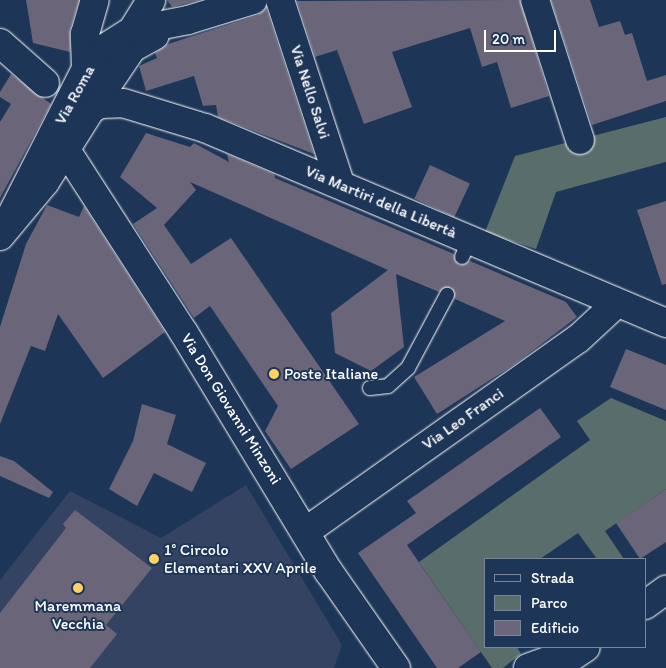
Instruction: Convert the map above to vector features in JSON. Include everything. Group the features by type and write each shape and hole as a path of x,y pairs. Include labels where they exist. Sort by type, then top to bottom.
{"street":[{"path":"86,69 85,34 95,0"},
{"path":"132,31 151,0"},
{"name":"Via Roma","path":"4,230 86,69 113,40 132,31 188,20 253,0"},
{"name":"Via Nello Salvi","path":"280,0 340,184"},
{"path":"535,0 580,140"},
{"name":"Via Roma","path":"4,230 37,192 132,48 188,20"},
{"path":"0,43 45,83"},
{"name":"Via Martiri della Libertà","path":"91,108 116,102 160,112 340,184 466,248 617,302 666,323"},
{"name":"Via Don Giovanni Minzoni","path":"66,150 184,333 305,532 396,668"},
{"name":"Via Leo Franci","path":"305,532 578,339 617,302"},
{"path":"646,604 666,590"},
{"path":"528,668 582,648"},
{"path":"555,668 584,648"}],"lane":[{"path":"370,388 388,386 408,368 447,295"}],"shaded area":[{"name":"1° Circolo Elementari XXV Aprile","path":"246,485 342,645 334,668 0,668 0,580 70,491 161,538"}],"green space":[{"path":"666,117 666,162 556,192 536,249 485,232 515,156"},
{"path":"611,398 666,421 666,489 605,531 623,558 596,558 578,533 541,558 483,558 483,648 518,648 521,654 503,668 492,668 419,562 590,440 577,421"}],"building":[{"path":"26,0 79,0 70,30 70,52 33,43"},
{"path":"167,0 200,0 172,7"},
{"path":"520,0 549,96 511,108 497,62 482,67 470,28 392,52 412,107 364,124 337,50 315,57 297,1"},
{"path":"551,0 590,0 599,27 620,21 625,35 632,33 647,81 666,75 666,101 592,125"},
{"path":"266,8 314,154 218,117 216,105 203,106 194,76 146,91 139,66 157,58 155,53 168,44 258,15"},
{"path":"11,74 51,104 0,198 0,122 11,104 0,97 0,92"},
{"path":"146,133 190,147 194,143 229,162 227,154 274,174 275,178 454,254 459,265 470,261 566,302 577,317 515,364 437,414 414,377 505,321 455,299 451,287 439,292 396,274 404,347 371,371 335,353 331,313 388,270 190,182 196,190 164,225 191,264 231,238 359,424 291,469 265,431 278,406 210,306 194,318 133,224 157,208 120,177"},
{"path":"430,165 470,184 454,217 414,199"},
{"path":"666,201 666,284 662,285 637,210"},
{"path":"47,205 79,217 84,206 165,332 103,378 58,314 45,351 31,346 0,424 0,327 26,244"},
{"path":"626,349 666,365 666,410 610,387"},
{"path":"142,404 176,415 167,444 206,463 192,492 154,473 137,506 109,489 133,441"},
{"path":"540,408 561,437 407,545 481,652 458,668 437,668 358,553 416,513 407,501"},
{"path":"0,456 14,461 53,492 49,498 0,476"},
{"path":"666,489 666,542 639,558 616,523"},
{"name":"Maremmana Vecchia","path":"75,510 152,568 106,625 117,634 90,668 0,668 0,613 66,528 63,524"}],"place":[{"name":"Poste Italiane","path":"274,374"},
{"name":"1° Circolo Elementari XXV Aprile","path":"154,559"},
{"name":"Maremmana Vecchia","path":"78,588"}]}
